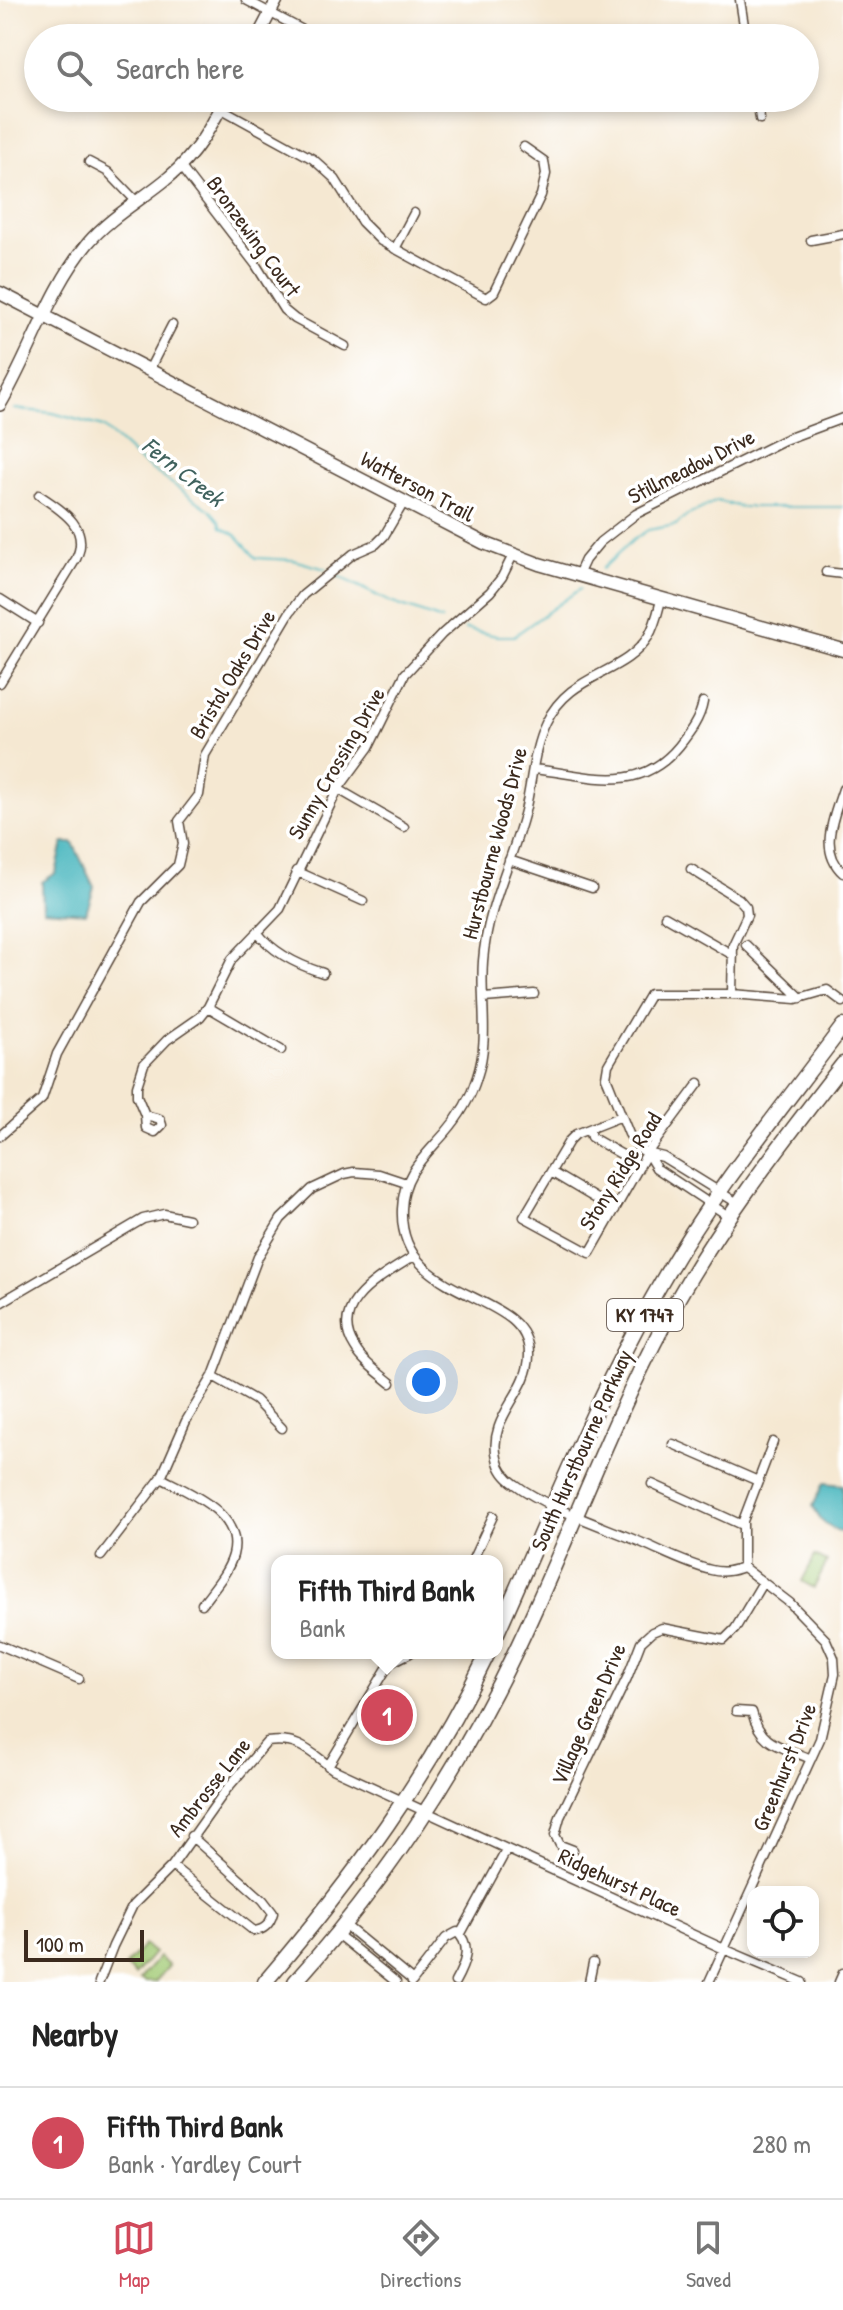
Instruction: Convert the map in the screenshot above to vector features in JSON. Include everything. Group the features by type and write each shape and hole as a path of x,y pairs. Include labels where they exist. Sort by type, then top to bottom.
{"main road":[{"name":"Watterson Trail","path":"0,293 464,533 513,555 843,650"},
{"name":"South Hurstbourne Parkway","path":"503,1620 615,1370 659,1287 714,1197 843,1026"},
{"name":"South Hurstbourne Parkway","path":"295,1982 341,1929 426,1811 475,1729 518,1646 661,1330 691,1276 734,1210 843,1064"},
{"path":"265,1982 340,1892 405,1801 485,1659"}],"street":[{"path":"246,0 291,24"},
{"path":"264,24 277,0"},
{"path":"740,0 744,24"},
{"path":"0,405 19,374 76,259 89,242 180,166 201,142 218,112"},
{"path":"238,112 323,166 375,236 488,298 494,292 528,222 545,180 544,161 524,147"},
{"path":"759,112 760,119"},
{"path":"89,162 108,172 137,202"},
{"name":"Bronzewing Court","path":"180,166 256,265 284,310 306,326 345,346"},
{"path":"395,249 414,213"},
{"path":"811,240 843,234"},
{"path":"149,370 172,325"},
{"name":"Stillmeadow Drive","path":"578,575 585,560 600,542 636,514 772,445 843,418"},
{"path":"0,683 82,545 74,523 39,495"},
{"name":"Bristol Oaks Drive","path":"0,1136 42,1099 57,1054 141,902 178,865 183,844 179,821 199,795 205,755 280,627 303,595 353,554 376,544 384,536 404,502"},
{"name":"Sunny Crossing Drive","path":"145,1115 137,1096 144,1064 156,1050 191,1025 208,1007 232,959 280,909 338,789 369,747 405,674 442,634 490,592 513,555"},
{"path":"826,572 843,574"},
{"path":"0,599 38,623"},
{"name":"Hurstbourne Woods Drive","path":"414,1256 402,1216 406,1183 422,1156 458,1116 476,1082 484,1045 482,962 486,935 544,726 559,702 584,680 627,658 641,646 653,627 661,600"},
{"path":"534,769 605,779 639,776 656,768 675,751 692,728 703,702"},
{"path":"338,789 404,827"},
{"path":"843,789 829,846 834,864 843,873"},
{"path":"509,860 592,888"},
{"path":"691,869 739,899 746,907 747,915 736,935 732,994"},
{"path":"296,871 363,901"},
{"path":"665,916 733,955"},
{"path":"257,932 293,962 323,973"},
{"path":"746,945 801,998"},
{"path":"734,1210 656,1168 629,1134 606,1077 607,1071 650,994 801,998 827,990 843,1002"},
{"path":"484,998 534,994"},
{"path":"208,1007 281,1050"},
{"name":"Stony Ridge Road","path":"622,1116 576,1134 569,1141 524,1217 590,1253 647,1153 699,1083"},
{"path":"589,1129 591,1137 626,1157"},
{"path":"647,1153 663,1157 734,1210"},
{"path":"101,1556 161,1478 186,1421 213,1376 258,1257 272,1231 295,1203 324,1182 354,1172 379,1174 406,1183"},
{"path":"551,1172 615,1210"},
{"path":"0,1303 143,1219 164,1214 188,1219"},
{"path":"391,1383 353,1346 348,1317 363,1290 414,1256 437,1279 503,1312 525,1335 529,1348 527,1369 498,1426 495,1443 503,1472 518,1486 554,1505 703,1568 730,1571 743,1567 742,1525 773,1442"},
{"path":"213,1376 255,1400 282,1428"},
{"path":"673,1444 758,1481"},
{"path":"161,1478 218,1511 234,1536 232,1558 202,1604"},
{"path":"652,1484 742,1525"},
{"path":"475,1555 493,1516"},
{"name":"Greenhurst Drive","path":"709,1982 820,1739 839,1656 790,1603 743,1567"},
{"name":"Village Green Drive","path":"573,1850 560,1845 555,1835 560,1817 627,1678 637,1646 652,1632 662,1628 724,1640 735,1629 763,1582"},
{"path":"0,1645 79,1679"},
{"path":"328,1766 390,1663 398,1659"},
{"path":"736,1711 752,1712 765,1739 811,1759"},
{"name":"Ambrosse Lane","path":"99,1982 133,1905 172,1866 191,1836 267,1742 293,1742 328,1766 426,1811"},
{"name":"Ridgehurst Place","path":"426,1811 802,1982"},
{"path":"172,1866 254,1931 271,1922 273,1913 263,1900 191,1836"},
{"path":"460,1935 507,1849"},
{"path":"341,1929 412,1982 446,1938 457,1932 467,1948 455,1982"},
{"path":"341,1929 396,1982"},
{"path":"589,1982 593,1963"},
{"path":"839,1982 843,1973"}],"green space":[{"path":"815,1556 827,1562 814,1588 802,1581"},
{"path":"144,1945 154,1953 135,1975 125,1966"},
{"path":"159,1957 169,1966 155,1982 144,1982 140,1979"}],"water":[{"path":"63,843 73,843 94,887 86,913 43,910 42,882 56,873"},
{"path":"824,1483 843,1485 843,1533 825,1523 813,1506"}],"waterway":[{"name":"Fern Creek","path":"14,409 53,413 103,427 141,462 210,510 221,527 236,535 256,558 293,560 326,569"},
{"name":"Fern Creek","path":"602,569 648,530 676,525 686,516 717,501 741,507 843,507"},
{"name":"Fern Creek","path":"336,575 390,602 442,620"},
{"name":"Fern Creek","path":"465,629 497,636 514,636 580,589"}],"place":[{"name":"Fifth Third Bank","path":"387,1715"}]}
